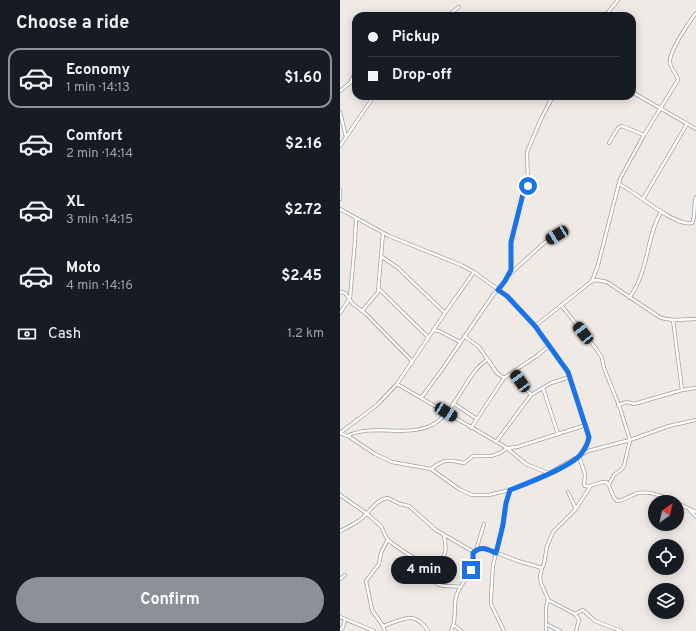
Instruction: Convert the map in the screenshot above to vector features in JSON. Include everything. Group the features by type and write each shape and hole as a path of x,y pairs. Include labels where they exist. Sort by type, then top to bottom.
{"street":[{"path":"608,12 618,0"},
{"path":"452,12 459,6"},
{"path":"592,281 598,265 618,184 644,135 678,80 670,64 670,58 683,32 696,13"},
{"path":"340,91 351,82"},
{"path":"636,94 696,129"},
{"path":"340,146 371,100"},
{"path":"421,398 509,274 512,263 511,242 523,194 528,183 527,152 551,100"},
{"path":"340,112 346,136"},
{"path":"643,199 687,124"},
{"path":"609,143 618,128 622,126 644,135"},
{"path":"618,184 679,222 691,224 694,220 694,205 696,197"},
{"path":"340,190 340,199"},
{"path":"340,208 383,233 461,265 474,272 507,296 535,326 570,377 586,425 589,440 580,456 585,474 584,484 587,487 590,487"},
{"path":"629,298 644,267 656,221 661,212"},
{"path":"340,313 350,298 349,292 355,246 356,218"},
{"path":"362,311 374,298 379,289 383,233"},
{"path":"509,274 513,273 544,243 557,235"},
{"path":"382,257 398,268 445,313"},
{"path":"474,272 397,384 377,405 340,433 375,454 392,462 431,469 459,489 472,495 489,495 510,490 549,473 588,452 630,440 669,426 696,420"},
{"path":"535,326 592,281 597,280 607,282 661,318 673,320 696,319"},
{"path":"379,289 428,337"},
{"path":"340,292 349,292"},
{"path":"345,293 354,304 411,360 412,363"},
{"path":"561,305 600,354 630,440 624,466 615,474 609,484"},
{"path":"673,320 682,390"},
{"path":"433,330 439,331 460,342"},
{"path":"464,336 479,348 497,373 504,378"},
{"path":"471,428 504,378 549,346"},
{"path":"347,436 364,430 410,430 428,427 438,422 472,374 487,360"},
{"path":"514,372 531,396"},
{"path":"496,442 531,396 552,383 570,377"},
{"path":"397,384 507,448 526,464 549,473"},
{"path":"543,388 558,434"},
{"path":"618,405 627,402 634,404 682,390 696,388"},
{"path":"453,402 477,419"},
{"path":"431,469 445,460 450,459 464,463 473,456 491,456 507,448 517,447 586,425"},
{"path":"546,631 546,608 548,600 540,580 547,546 553,532 576,509 590,487 603,482 609,484"},
{"path":"609,484 614,498 617,501 638,493 657,495"},
{"path":"504,631 491,604 492,568 510,490"},
{"path":"568,492 576,509"},
{"path":"340,495 366,513 381,526 388,539 406,553 420,561 435,578 437,584 440,586 452,585 461,588"},
{"path":"340,531 360,520 384,498 390,498 400,504 409,506 444,536 473,553"},
{"path":"684,506 696,512"},
{"path":"689,508 696,517"},
{"path":"451,631 455,626 457,594 472,566 473,553 476,549 484,524"},
{"path":"427,569 442,559 447,552 444,536"},
{"path":"384,631 383,626 372,610 366,581 379,564 381,553 388,539"},
{"path":"476,549 484,548 496,553 504,554 518,561 542,568"},
{"path":"340,579 345,575"},
{"path":"548,600 575,614 579,620 576,631"},
{"path":"575,614 583,610 595,621 621,631"},
{"path":"340,617 374,631"},
{"path":"383,626 404,618 412,617 423,624 428,631"},
{"path":"340,630 343,627 345,619"},
{"path":"546,624 560,631"},
{"path":"455,626 461,631"}],"route":[{"path":"471,570 474,556 473,553 476,549 484,548 496,553 510,490 563,466 580,455 588,442 589,437 568,372 535,326 507,296 498,290 511,270 511,242 523,194 528,186"}]}
